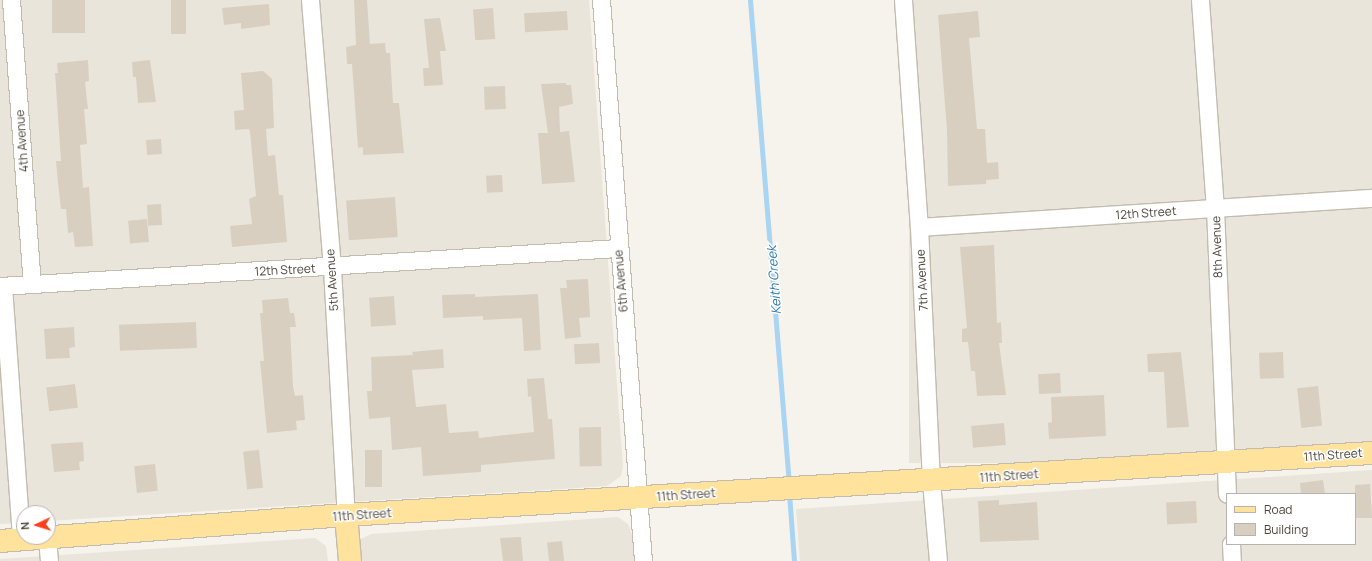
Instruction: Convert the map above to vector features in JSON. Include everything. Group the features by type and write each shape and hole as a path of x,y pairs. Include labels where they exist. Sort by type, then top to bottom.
{"main road":[{"name":"11th Street","path":"56,537 346,516 1372,453"},
{"name":"5th Avenue","path":"346,516 350,561"},
{"name":"11th Street","path":"0,541 16,540"}],"street":[{"name":"4th Avenue","path":"11,0 32,282"},
{"name":"5th Avenue","path":"310,0 332,268 346,516"},
{"name":"6th Avenue","path":"601,0 618,248 643,561"},
{"name":"7th Avenue","path":"903,0 919,227 931,481 938,561"},
{"name":"8th Avenue","path":"1200,0 1215,208 1227,493"},
{"name":"12th Street","path":"919,227 1372,198"},
{"name":"12th Street","path":"2,286 32,282 332,268 618,248"},
{"path":"2,286 18,505"},
{"path":"48,545 49,561"},
{"path":"1231,545 1232,561"}],"shaded area":[{"path":"0,0 589,0 623,467 621,476 607,486 56,520 56,505 16,505 16,523 0,524"},
{"path":"909,0 1372,0 1372,463 909,463"},
{"path":"1372,470 1372,561 800,561 796,509"},
{"path":"618,517 628,524 633,537 634,561 358,561 359,540 371,534"},
{"path":"315,538 326,546 328,561 0,561 0,559"}],"building":[{"path":"52,0 85,0 85,33 52,33"},
{"path":"171,0 186,0 186,34 171,34"},
{"path":"354,0 367,0 370,44 385,43 386,53 390,53 393,103 399,103 404,153 363,155 363,147 358,148 352,64 347,64 346,47 356,45"},
{"path":"269,4 270,25 241,29 241,23 224,25 222,8"},
{"path":"493,8 495,39 475,40 473,9"},
{"path":"567,11 568,30 525,32 524,13"},
{"path":"978,11 980,37 969,38 977,129 985,129 987,163 998,162 999,179 986,180 986,184 948,186 947,130 938,15"},
{"path":"440,18 446,51 440,51 443,85 424,86 423,68 429,68 424,19"},
{"path":"88,60 89,81 85,82 88,109 84,109 87,144 80,145 83,188 89,187 93,246 75,247 73,232 68,233 66,209 61,209 58,183 56,161 61,161 55,73 58,73 57,63"},
{"path":"150,60 156,102 138,103 136,77 133,77 132,62"},
{"path":"263,71 272,79 274,128 266,129 268,156 275,155 279,195 283,195 287,242 232,247 230,226 252,224 249,199 256,196 250,132 249,129 235,130 234,111 244,110 241,73"},
{"path":"566,83 566,85 571,85 573,104 559,107 560,132 569,131 575,182 542,184 538,133 548,133 541,84"},
{"path":"505,86 506,109 485,110 484,87"},
{"path":"161,139 162,154 147,155 146,140"},
{"path":"502,175 503,192 487,193 486,176"},
{"path":"395,197 398,237 349,240 346,200"},
{"path":"161,204 162,225 148,226 147,205"},
{"path":"147,219 149,242 130,244 128,221"},
{"path":"994,245 997,323 1001,322 1002,343 999,343 1006,395 977,396 975,371 971,371 968,342 962,342 962,329 967,328 960,247"},
{"path":"588,279 590,317 579,318 581,337 565,339 560,288 567,288 566,280"},
{"path":"475,294 475,297 538,294 541,350 524,351 522,318 483,320 483,316 443,318 442,295"},
{"path":"394,296 396,325 371,327 369,298"},
{"path":"288,298 290,313 294,313 296,327 290,327 293,386 295,396 303,395 305,420 296,421 297,430 267,433 260,361 264,361 260,313 263,313 262,300"},
{"path":"196,322 197,348 120,351 119,325"},
{"path":"74,327 75,347 69,348 70,358 46,359 44,329"},
{"path":"599,343 600,363 575,364 574,344"},
{"path":"443,349 444,368 412,370 416,407 446,404 449,433 478,431 479,438 534,432 531,396 528,397 527,379 544,378 548,419 552,419 555,459 481,465 481,472 423,476 421,447 392,450 390,417 369,419 367,391 372,391 371,357 413,355 412,352"},
{"path":"1181,352 1189,427 1167,428 1164,372 1148,372 1147,354"},
{"path":"1283,352 1284,378 1260,379 1259,353"},
{"path":"1060,373 1061,393 1039,394 1038,374"},
{"path":"75,384 78,408 49,411 46,388"},
{"path":"1318,386 1322,426 1301,428 1297,388"},
{"path":"1104,395 1106,436 1049,439 1048,423 1052,422 1051,397"},
{"path":"1004,423 1006,445 973,448 971,426"},
{"path":"579,427 601,427 602,466 580,466"},
{"path":"83,442 84,461 79,462 80,470 54,472 51,444"},
{"path":"259,450 263,488 247,489 243,452"},
{"path":"365,450 382,450 382,487 365,487"},
{"path":"155,464 158,491 137,493 134,466"},
{"path":"1323,480 1325,493 1301,493 1300,483"},
{"path":"1370,484 1372,518 1356,518 1355,485"},
{"path":"999,500 999,505 1037,502 1039,540 980,542 978,501"},
{"path":"1196,501 1197,523 1167,525 1166,503"},
{"path":"521,537 523,561 503,561 500,538"},
{"path":"562,541 564,561 549,561 547,543"}],"waterway":[{"name":"Keith Creek","path":"750,0 789,483"},
{"name":"Keith Creek","path":"789,493 794,561"}]}
